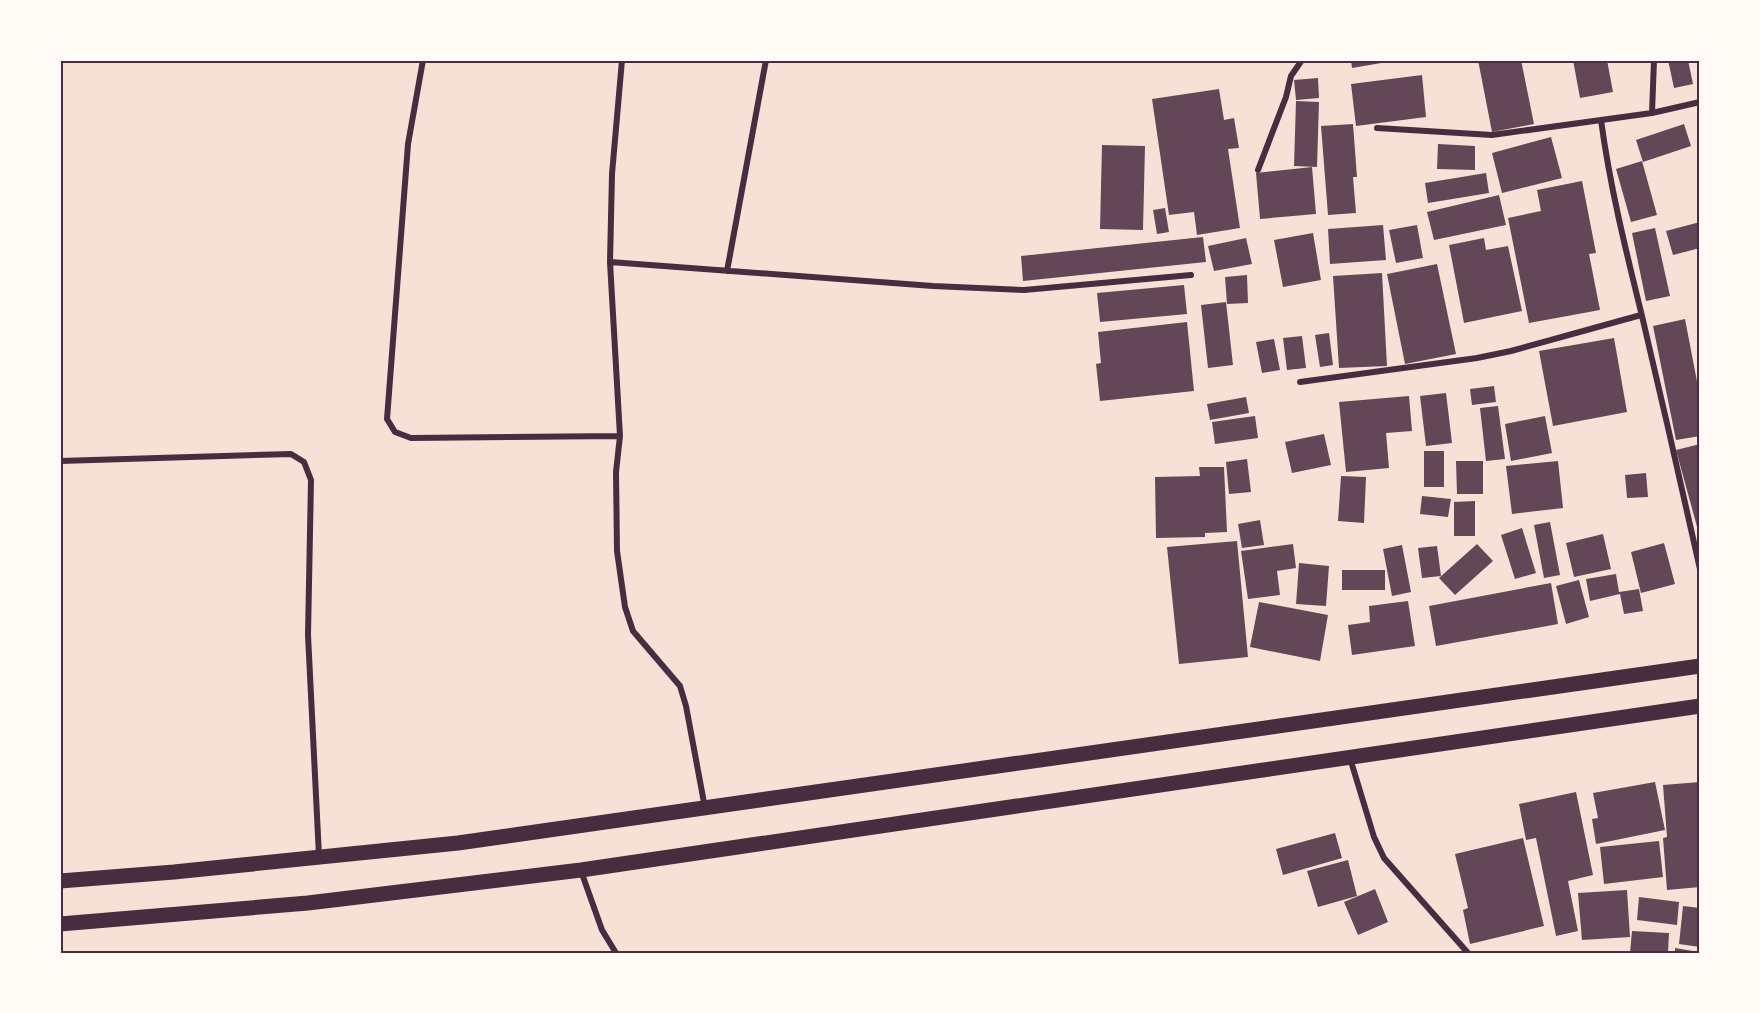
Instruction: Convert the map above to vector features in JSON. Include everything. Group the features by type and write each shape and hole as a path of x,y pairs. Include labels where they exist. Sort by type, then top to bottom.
{"main road":[{"path":"60,881 174,872 459,843 1700,666"},
{"path":"60,924 308,903 581,870 1700,706"}],"street":[{"path":"423,60 408,144 387,419 395,432 411,438 620,436"},
{"path":"622,60 612,174 610,262 620,436 616,493 617,551 625,608 633,631 680,686 686,705 705,808"},
{"path":"727,271 766,60"},
{"path":"1258,170 1286,97 1290,76 1302,60"},
{"path":"1652,112 1654,60"},
{"path":"1377,128 1492,135 1652,112 1700,102"},
{"path":"1601,120 1626,260 1700,569"},
{"path":"610,262 933,286 1024,290 1191,275"},
{"path":"1300,382 1477,358 1511,351 1641,315"},
{"path":"60,461 291,454 304,462 311,480 308,635 319,858"},
{"path":"1350,758 1374,837 1384,858 1468,953"},
{"path":"581,870 603,930 616,953"}],"building":[{"path":"1351,60 1393,60 1393,61 1352,68"},
{"path":"1478,60 1521,60 1534,124 1492,132"},
{"path":"1573,60 1607,60 1613,92 1580,98"},
{"path":"1668,60 1688,60 1693,84 1674,88"},
{"path":"1422,75 1426,117 1356,126 1351,84"},
{"path":"1318,78 1319,98 1296,100 1294,80"},
{"path":"1219,89 1224,120 1234,118 1239,148 1228,149 1240,228 1197,235 1194,212 1169,215 1152,99"},
{"path":"1296,101 1319,102 1317,167 1294,166"},
{"path":"1353,124 1357,177 1353,177 1356,213 1328,215 1321,126"},
{"path":"1684,124 1691,146 1643,162 1636,140"},
{"path":"1551,137 1562,178 1502,193 1492,153"},
{"path":"1438,144 1475,146 1475,170 1437,169"},
{"path":"1102,145 1145,146 1143,230 1100,229"},
{"path":"1642,161 1657,215 1631,222 1616,169"},
{"path":"1312,167 1316,214 1260,219 1256,173"},
{"path":"1486,173 1489,193 1428,203 1425,183"},
{"path":"1582,181 1596,253 1589,254 1600,310 1529,323 1508,218 1541,211 1537,190"},
{"path":"1499,195 1506,225 1434,240 1427,212"},
{"path":"1165,208 1169,232 1157,234 1153,210"},
{"path":"1700,222 1700,248 1673,255 1666,231"},
{"path":"1383,225 1386,260 1330,264 1328,229"},
{"path":"1417,225 1423,258 1396,263 1389,230"},
{"path":"1655,228 1670,296 1646,301 1632,233"},
{"path":"1313,233 1321,280 1283,287 1274,240"},
{"path":"1203,237 1206,262 1023,281 1021,256"},
{"path":"1246,238 1252,264 1214,271 1208,246"},
{"path":"1484,238 1486,250 1508,246 1522,311 1464,323 1449,245"},
{"path":"1437,264 1456,354 1405,364 1387,274"},
{"path":"1382,273 1387,366 1339,368 1333,276"},
{"path":"1247,275 1248,303 1227,304 1225,277"},
{"path":"1184,285 1187,314 1100,322 1097,293"},
{"path":"1226,302 1233,365 1208,368 1201,305"},
{"path":"1685,319 1700,397 1700,436 1676,440 1653,326"},
{"path":"1187,322 1194,391 1100,401 1096,364 1101,363 1098,332"},
{"path":"1329,333 1333,365 1320,367 1315,335"},
{"path":"1302,336 1306,368 1287,370 1283,338"},
{"path":"1614,338 1627,412 1553,426 1539,351"},
{"path":"1274,339 1280,370 1262,373 1256,342"},
{"path":"1494,386 1496,402 1472,405 1470,389"},
{"path":"1446,393 1452,443 1426,446 1420,396"},
{"path":"1409,396 1412,431 1386,433 1389,468 1346,472 1339,402"},
{"path":"1246,397 1249,413 1210,420 1207,404"},
{"path":"1498,406 1505,459 1486,461 1480,408"},
{"path":"1255,416 1258,438 1215,444 1212,422"},
{"path":"1545,416 1552,453 1511,461 1505,424"},
{"path":"1324,434 1331,465 1292,473 1285,442"},
{"path":"1700,444 1700,534 1699,534 1676,450"},
{"path":"1424,451 1444,451 1444,487 1424,487"},
{"path":"1247,459 1251,492 1229,494 1226,462"},
{"path":"1456,461 1483,461 1483,494 1457,494"},
{"path":"1558,461 1563,508 1512,514 1506,466"},
{"path":"1199,467 1224,467 1227,532 1205,533 1205,537 1156,538 1155,477 1200,476"},
{"path":"1646,473 1648,497 1627,498 1625,475"},
{"path":"1341,476 1366,477 1364,523 1338,521"},
{"path":"1422,496 1451,499 1448,517 1420,514"},
{"path":"1475,501 1475,536 1454,536 1454,502"},
{"path":"1260,520 1264,545 1242,548 1238,524"},
{"path":"1550,522 1560,575 1544,578 1534,525"},
{"path":"1522,528 1536,573 1515,579 1501,535"},
{"path":"1603,534 1611,569 1574,577 1566,543"},
{"path":"1237,541 1248,657 1179,664 1167,547"},
{"path":"1664,543 1675,584 1641,593 1631,552"},
{"path":"1293,544 1296,568 1277,571 1280,595 1248,599 1241,551"},
{"path":"1477,544 1493,561 1455,595 1439,578"},
{"path":"1402,545 1411,592 1392,596 1383,549"},
{"path":"1437,546 1441,576 1422,578 1418,548"},
{"path":"1299,563 1329,566 1326,606 1296,604"},
{"path":"1342,570 1385,570 1385,590 1342,590"},
{"path":"1616,574 1619,592 1639,589 1643,611 1624,614 1620,594 1590,601 1586,579"},
{"path":"1579,580 1589,617 1566,624 1556,586"},
{"path":"1551,583 1558,624 1436,646 1429,606"},
{"path":"1408,601 1415,646 1352,655 1348,625 1370,622 1369,606"},
{"path":"1259,602 1328,615 1320,661 1250,647"},
{"path":"1655,782 1665,830 1596,844 1592,819 1598,818 1593,793"},
{"path":"1700,782 1700,887 1667,890 1663,838 1667,837 1663,785"},
{"path":"1576,792 1593,875 1568,881 1578,931 1556,936 1536,838 1526,840 1519,804"},
{"path":"1335,833 1342,858 1283,875 1276,849"},
{"path":"1523,838 1544,926 1470,944 1463,910 1468,908 1455,854"},
{"path":"1659,841 1663,877 1604,884 1600,847"},
{"path":"1348,860 1357,896 1318,907 1307,871"},
{"path":"1375,889 1388,922 1358,935 1344,902"},
{"path":"1627,890 1630,937 1582,940 1578,893"},
{"path":"1639,897 1679,902 1677,925 1637,920"},
{"path":"1683,906 1700,908 1700,947 1679,944"},
{"path":"1632,931 1669,933 1668,953 1630,953"},
{"path":"1675,948 1699,952 1699,953 1675,953"}]}
